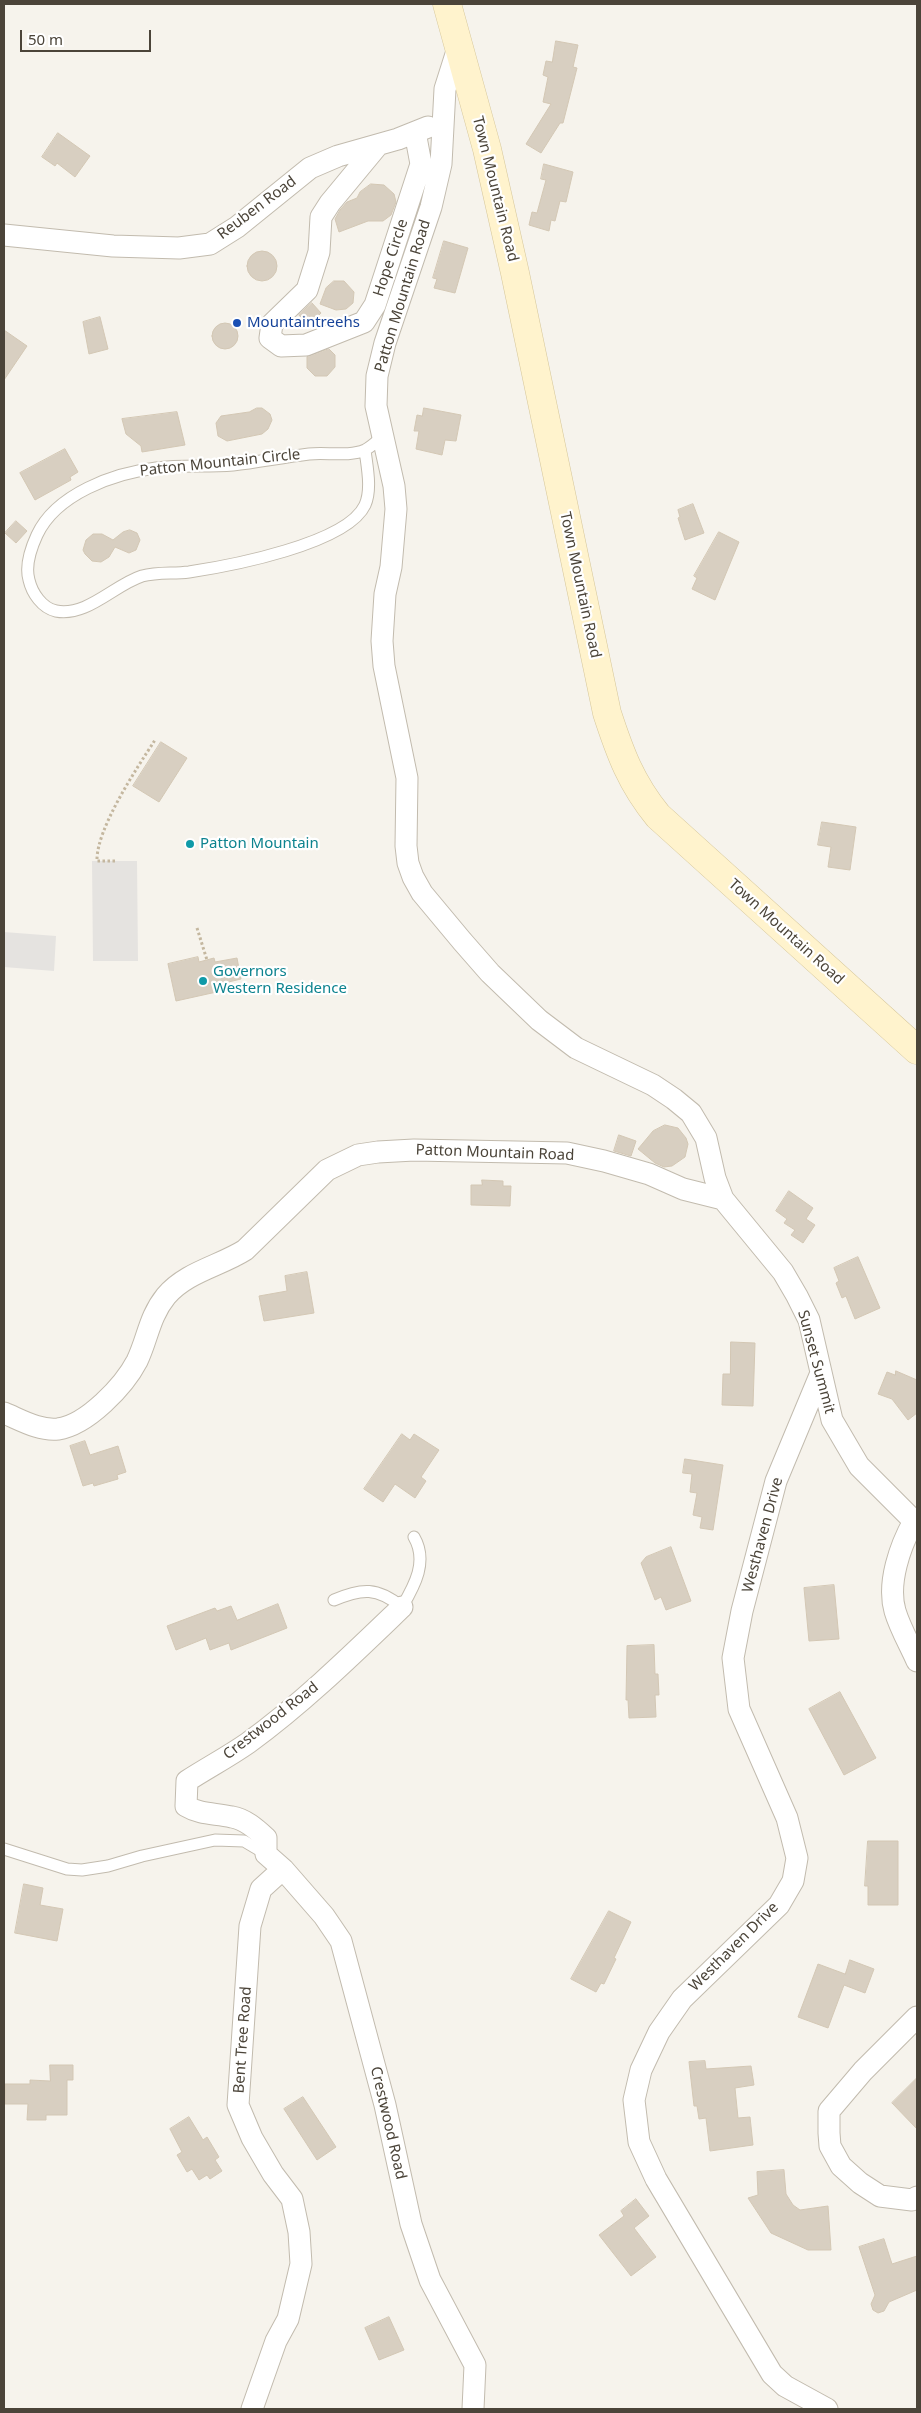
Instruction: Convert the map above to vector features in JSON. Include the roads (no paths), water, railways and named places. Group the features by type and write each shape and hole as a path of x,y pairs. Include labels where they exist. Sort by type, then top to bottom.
{"main road":[{"name":"Town Mountain Road","path":"447,4 487,149 515,272 607,713 629,774 658,816 917,1050"}],"street":[{"name":"Patton Mountain Road","path":"458,48 445,89 441,164 431,207 385,343 377,376 376,406 394,486 396,509 391,567 384,602 382,641 387,680 405,759 408,798 406,846 412,877 422,893 490,973 545,1025 576,1048 674,1098 691,1113 706,1138 715,1178 723,1199"},
{"name":"Reuben Road","path":"4,236 113,246 196,247 210,244 238,227 310,168 338,156 378,145 442,122"},
{"name":"Hope Circle","path":"378,145 321,216 320,252 307,290 272,324 270,338 281,346 306,345 345,331 364,322 375,305 421,164 415,132"},
{"name":"Patton Mountain Road","path":"4,1413 41,1428 57,1429 69,1426 89,1415 126,1380 137,1360 156,1309 168,1294 185,1280 229,1260 245,1250 327,1170 358,1155 414,1150 567,1153 649,1174 684,1189 723,1199"},
{"name":"Sunset Summit","path":"723,1199 783,1272 798,1296 808,1320 832,1420 859,1466 916,1523 904,1539 892,1587 894,1611 917,1662"},
{"name":"Westhaven Drive","path":"821,1373 776,1481 742,1611 734,1658 739,1709 787,1818 797,1858 793,1881 779,1905 706,1973 682,1999 659,2032 641,2070 634,2100 639,2142 656,2179 772,2374 786,2386 827,2409"},
{"name":"Crestwood Road","path":"402,1607 349,1658 248,1743 187,1781 186,1806 197,1812 234,1817 248,1824 266,1838 266,1854 283,1869 324,1916 341,1941 385,2104 411,2224 430,2280 475,2365 473,2409"},
{"name":"Bent Tree Road","path":"252,2409 276,2341 288,2318 301,2264 300,2232 292,2199 273,2174 252,2138 238,2105 250,1926 261,1888 283,1869"},
{"path":"917,2017 863,2071 829,2111 829,2133 830,2146 841,2166 860,2183 880,2196 912,2200 917,2197"}],"lane":[{"path":"365,450 382,437"},
{"name":"Patton Mountain Circle","path":"365,450 368,494 361,512 353,521 317,539 254,559 187,572 143,576 79,609 67,611 48,608 33,591 28,578 29,560 40,528 51,513 71,499 111,479 157,467 233,465 313,454 365,450"},
{"path":"334,1600 356,1591 368,1591 390,1598 402,1607 413,1588 420,1566 420,1547 414,1537"},
{"name":"Crestwood Road","path":"4,1849 66,1869 82,1870 108,1866 142,1856 215,1840 244,1841 266,1854"}],"place":[{"name":"Mountaintreehs","path":"237,323"},
{"name":"Patton Mountain","path":"190,844"},
{"name":"Governors Western Residence","path":"203,981"}]}
